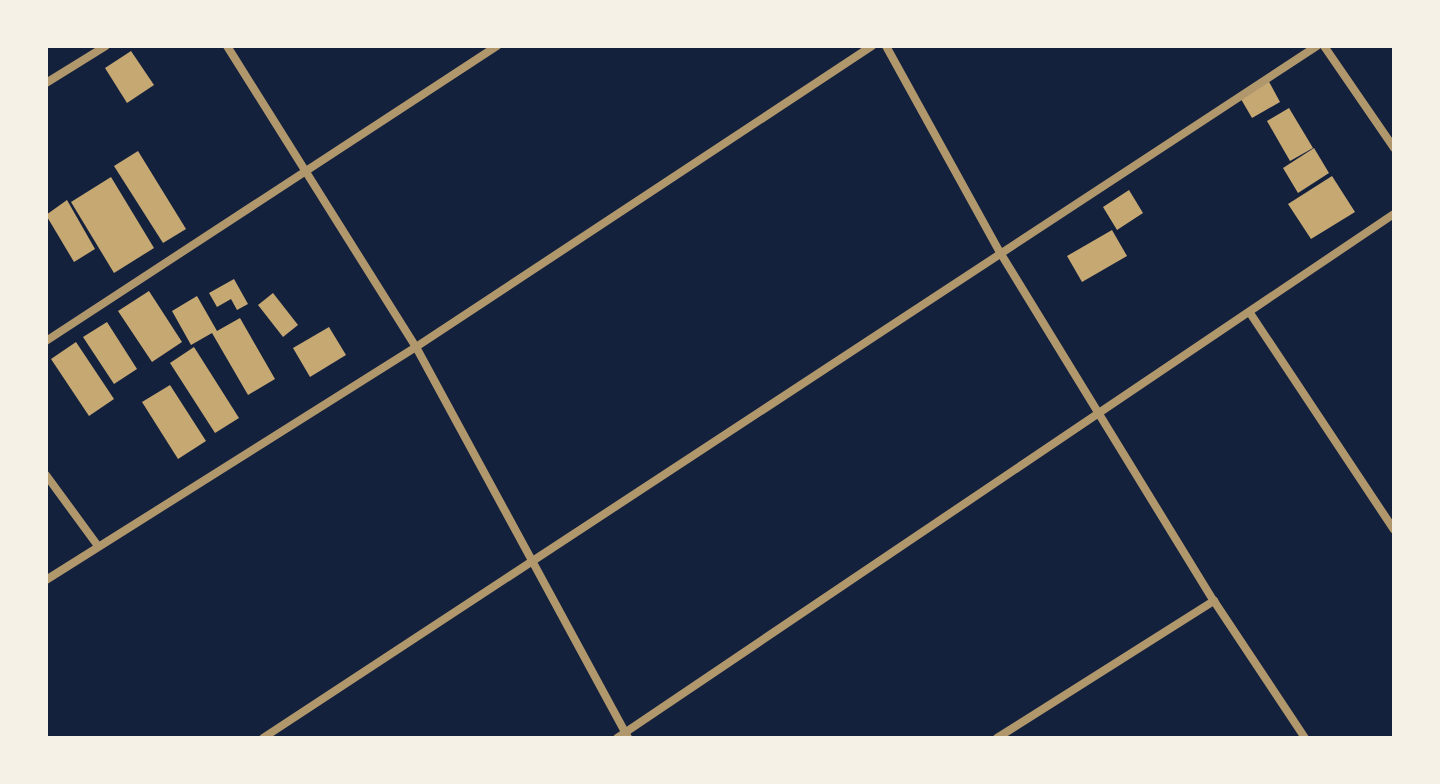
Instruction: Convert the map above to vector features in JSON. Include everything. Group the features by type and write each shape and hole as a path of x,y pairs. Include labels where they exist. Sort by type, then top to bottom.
{"street":[{"path":"46,83 106,46"},
{"path":"227,46 416,347 533,560 623,736 1394,214"},
{"path":"46,341 497,46"},
{"path":"46,580 416,347 872,46"},
{"path":"886,46 1001,254 1214,601 1305,738"},
{"path":"263,738 1317,46"},
{"path":"1324,46 1394,148"},
{"path":"1250,313 1394,530"},
{"path":"46,475 98,546"},
{"path":"997,738 1214,601"}],"building":[{"path":"131,51 154,85 127,103 105,68"},
{"path":"1267,78 1280,102 1252,118 1238,94"},
{"path":"1289,108 1313,148 1290,161 1267,121"},
{"path":"1314,148 1329,173 1298,193 1283,168"},
{"path":"138,151 186,229 163,243 114,166"},
{"path":"1332,176 1355,212 1311,239 1288,204"},
{"path":"111,177 154,248 114,273 71,202"},
{"path":"1129,190 1143,213 1117,230 1103,207"},
{"path":"67,200 95,249 74,262 46,215"},
{"path":"1112,230 1127,256 1082,282 1067,256"},
{"path":"234,279 248,304 237,310 231,299 217,307 209,293"},
{"path":"149,291 182,342 152,362 118,311"},
{"path":"273,293 298,325 283,337 258,305"},
{"path":"197,296 217,331 240,318 275,379 248,395 212,333 191,345 172,311"},
{"path":"107,322 137,369 114,384 83,337"},
{"path":"329,327 346,355 310,377 293,348"},
{"path":"76,342 114,399 89,416 51,359"},
{"path":"194,347 239,418 215,433 170,363"},
{"path":"170,385 206,441 178,459 142,402"}]}
